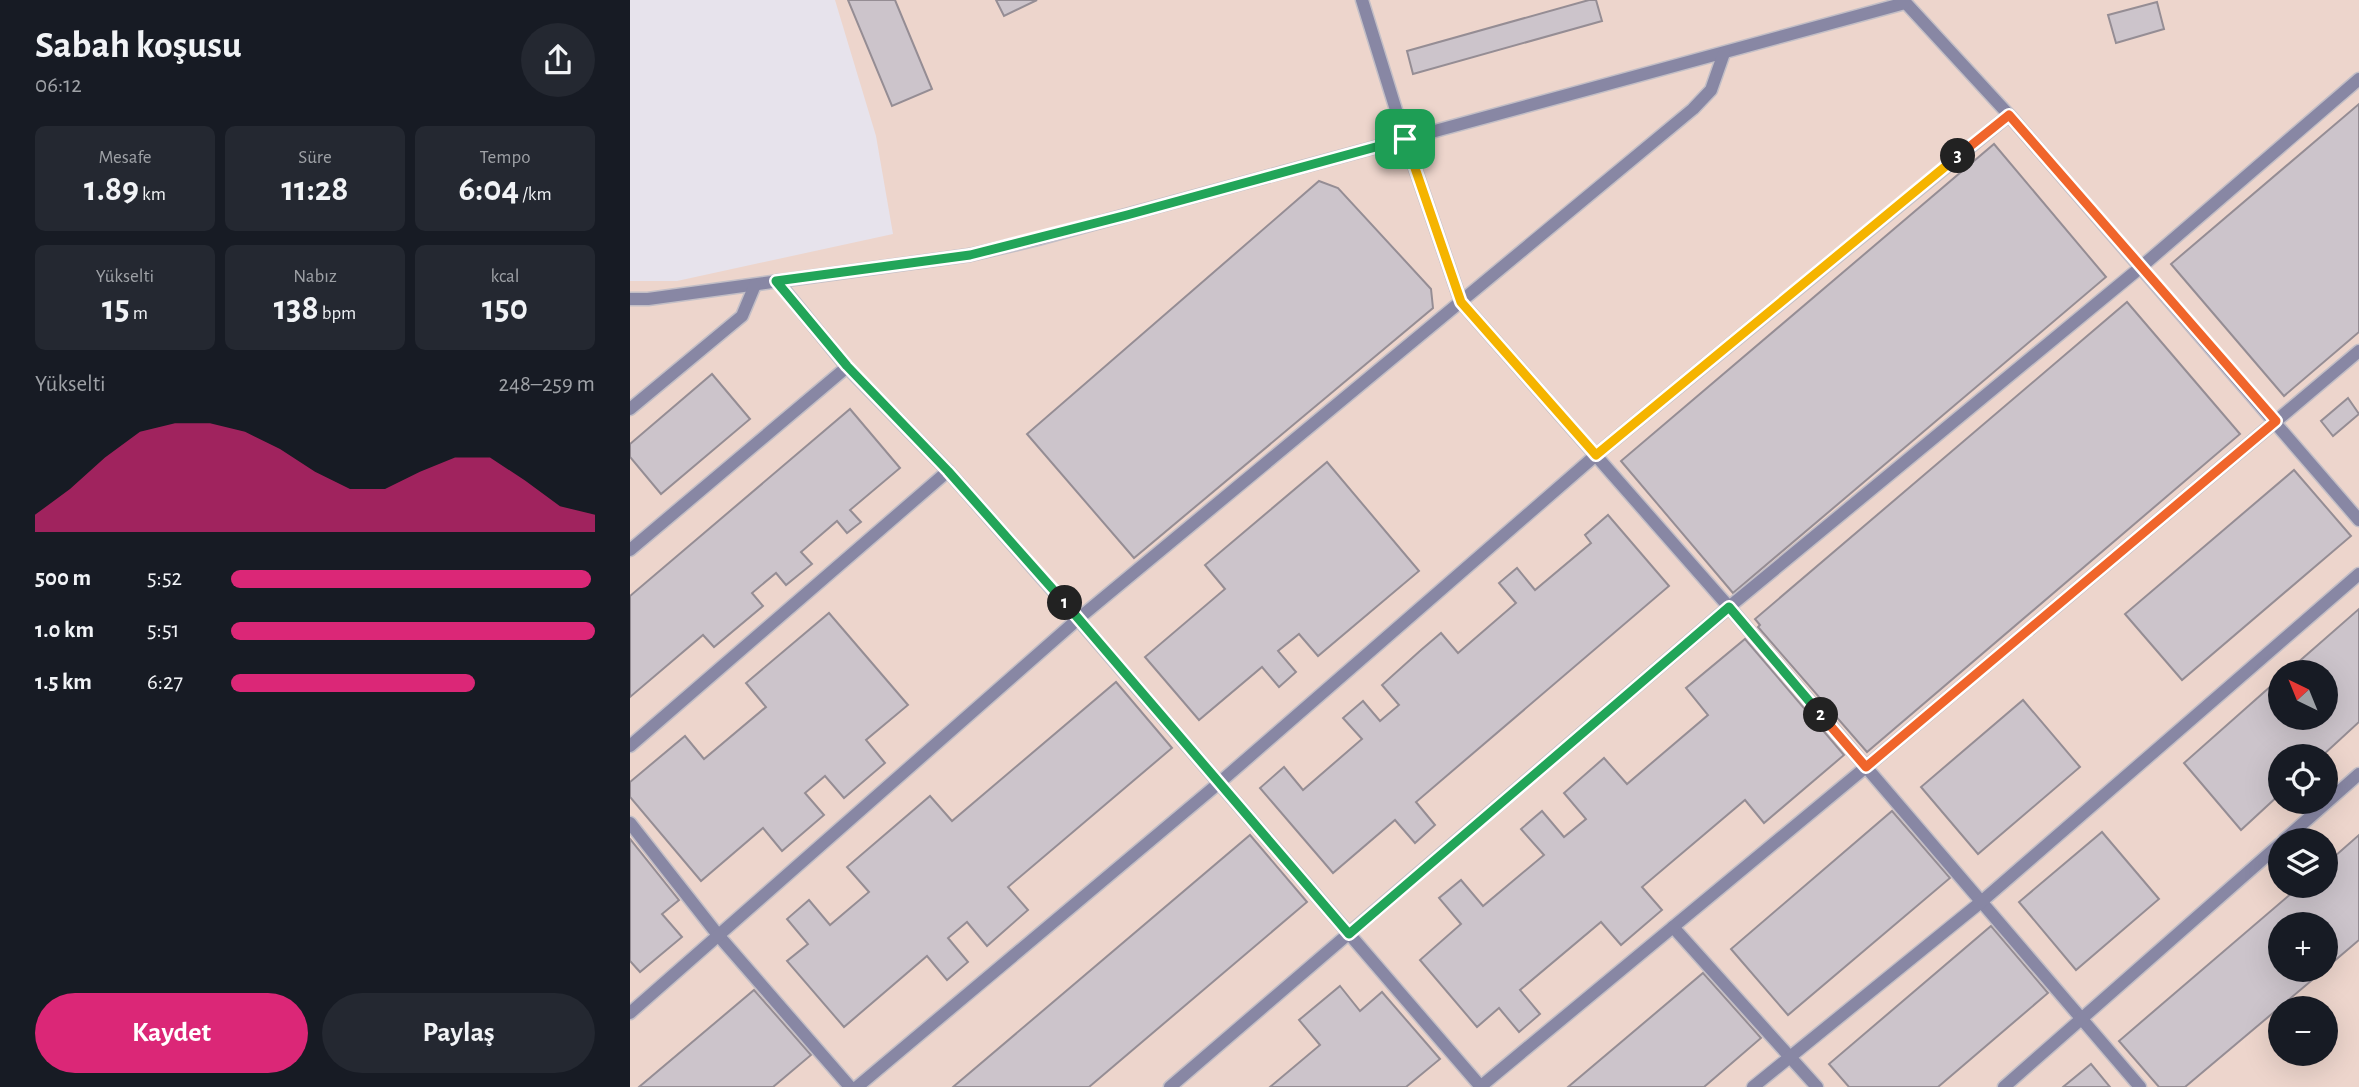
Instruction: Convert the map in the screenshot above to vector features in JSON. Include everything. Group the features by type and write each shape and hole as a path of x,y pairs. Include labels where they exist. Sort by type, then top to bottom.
{"street":[{"path":"1362,0 1405,139 1461,302 1729,607 2140,1087"},
{"path":"630,299 755,285 970,255 1115,219 1724,53 1904,1 2009,115 2359,520"},
{"path":"630,1013 1079,619 1693,109 1711,90 1724,53"},
{"path":"1170,1087 1729,607 2141,267 2359,79"},
{"path":"857,1087 1219,783 1596,455 2009,115"},
{"path":"776,281 847,366 948,471 1079,619 1480,1087 1866,767 2359,351"},
{"path":"630,409 741,316 755,285"},
{"path":"630,550 847,366"},
{"path":"630,746 948,471"},
{"path":"1754,1087 1981,902 2359,574"},
{"path":"2298,828 2359,774"},
{"path":"630,823 718,935 850,1087"},
{"path":"2004,1087 2268,855"},
{"path":"1673,927 1817,1087"}],"shaded area":[{"path":"835,0 2359,0 2359,1087 630,1087 630,281 677,281 893,234 876,136"}],"building":[{"path":"848,0 895,0 932,89 892,106"},
{"path":"996,0 1037,0 1004,16"},
{"path":"1596,0 1602,21 1413,74 1407,51"},
{"path":"2157,2 2164,29 2116,43 2108,15"},
{"path":"2359,104 2359,332 2284,396 2171,264"},
{"path":"1994,144 2106,277 1733,593 1621,461"},
{"path":"1319,181 1338,188 1431,289 1433,308 1134,558 1027,434"},
{"path":"2127,302 2240,434 1867,752 1758,627 1760,625 1755,619"},
{"path":"712,374 750,419 661,494 630,457 630,444"},
{"path":"2348,398 2359,414 2333,436 2321,421"},
{"path":"850,409 900,468 850,510 861,522 847,533 837,521 801,552 812,564 786,585 776,573 752,593 763,606 714,647 703,635 630,697 630,596"},
{"path":"1327,462 1419,571 1318,656 1299,634 1278,651 1296,672 1279,687 1262,667 1199,720 1145,657 1225,589 1205,565"},
{"path":"2294,470 2351,536 2182,680 2125,614"},
{"path":"1608,515 1669,586 1416,802 1435,825 1415,843 1395,820 1333,873 1260,788 1284,767 1303,790 1362,739 1343,718 1363,701 1380,721 1399,705 1382,685 1441,633 1458,653 1516,603 1499,583 1517,568 1535,590 1591,543 1585,535"},
{"path":"2359,609 2359,722 2335,744 2268,744 2268,805 2241,830 2184,763 2268,689 2268,730 2338,730 2338,660 2301,660"},
{"path":"829,613 908,705 866,740 885,763 844,798 825,776 805,793 824,815 782,851 763,828 701,881 630,797 630,782 685,736 704,759 766,707 746,683"},
{"path":"1745,639 1844,755 1764,823 1745,800 1642,887 1662,910 1621,945 1601,922 1520,990 1540,1014 1519,1032 1499,1008 1477,1027 1420,960 1461,924 1439,898 1461,880 1483,906 1544,855 1521,829 1542,811 1564,837 1586,819 1564,793 1604,758 1627,784 1708,715 1686,688"},
{"path":"1116,682 1172,748 1008,887 1028,910 987,946 967,922 948,938 968,962 947,980 927,956 844,1027 787,961 808,944 787,919 809,900 830,925 869,892 847,867 930,796 952,821"},
{"path":"2023,700 2080,767 1978,854 1921,787"},
{"path":"1892,811 1950,878 1788,1015 1731,949"},
{"path":"2102,832 2159,899 2076,970 2019,902"},
{"path":"1250,835 1307,902 1089,1087 953,1087"},
{"path":"2359,835 2359,940 2338,958 2338,912 2270,912 2286,898 2338,898 2338,853"},
{"path":"630,839 679,900 662,914 682,937 640,972 630,961"},
{"path":"2268,913 2268,982 2310,982 2293,996 2268,996 2268,1017 2185,1087 2159,1087 2119,1041"},
{"path":"1991,926 2048,993 1938,1087 1849,1087 1829,1064"},
{"path":"1703,973 1761,1038 1704,1087 1568,1087"},
{"path":"1340,986 1360,1011 1382,992 1440,1059 1406,1087 1270,1087 1320,1045 1299,1020"},
{"path":"754,990 811,1055 773,1087 639,1087"},
{"path":"2091,1064 2110,1087 2063,1087"}],"route":[{"path":"2009,115 2276,421 1866,767 1729,607 1349,934 1079,619 948,471 847,366 776,281 970,255 1405,139 1461,302 1596,455 2009,115"}]}
